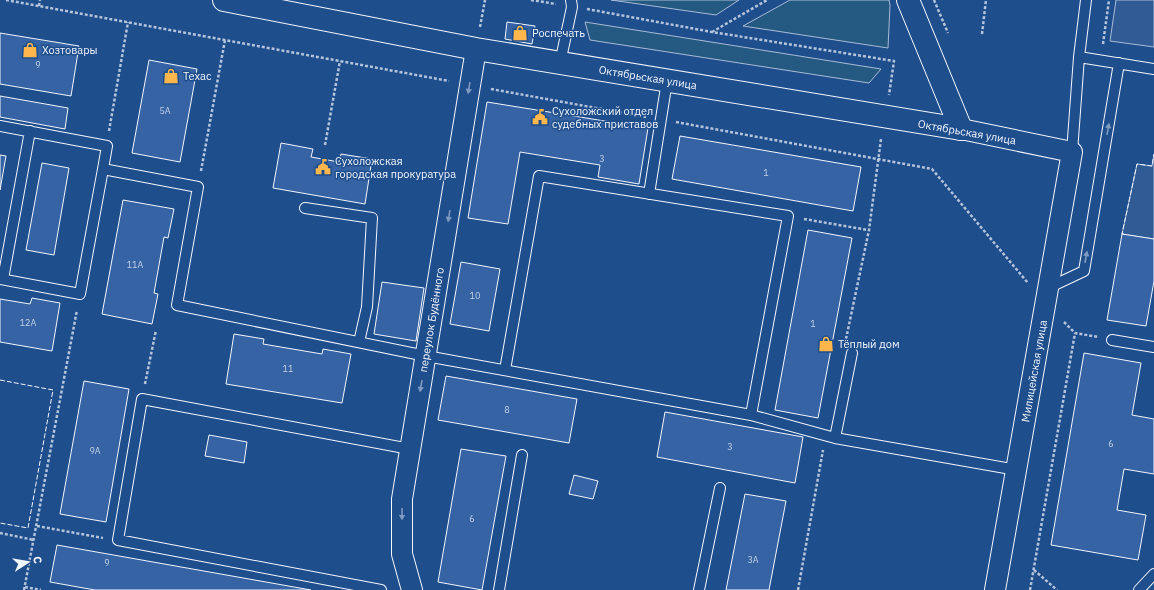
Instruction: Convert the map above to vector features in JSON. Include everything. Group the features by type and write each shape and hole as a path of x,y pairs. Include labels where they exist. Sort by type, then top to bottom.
{"street":[{"name":"Октябрьская улица","path":"224,0 252,2 476,50 886,117 1072,152"},
{"path":"908,0 961,130"},
{"name":"переулок Будённого","path":"412,590 402,554 402,499 476,50"},
{"name":"Милицейская улица","path":"995,590 1072,152"}],"lane":[{"path":"1072,152 1079,57 1086,0"},
{"path":"560,63 572,3"},
{"path":"1079,57 1154,69"},
{"path":"1047,296 1084,271 1119,63"},
{"path":"649,194 667,81"},
{"path":"0,126 30,131 107,146 80,294 2,279 30,131"},
{"path":"103,169 198,187 177,304 426,356 751,415 830,437 1017,470"},
{"path":"505,370 539,176 788,216 751,415"},
{"path":"305,208 372,218 367,307 360,342"},
{"path":"1112,340 1154,347"},
{"path":"830,437 852,353"},
{"path":"381,590 118,540 142,399 410,449"},
{"path":"499,590 522,455"},
{"path":"699,590 720,488"},
{"path":"1140,590 1154,574"}],"path":[{"path":"6,0 932,169 1047,296 1075,333 1112,340"},
{"path":"39,6 40,0"},
{"path":"476,50 485,0"},
{"path":"531,0 572,3 712,32 894,61 878,160 869,230 845,343"},
{"path":"712,32 767,0"},
{"path":"934,0 948,33"},
{"path":"982,34 986,0"},
{"path":"1100,60 1109,0"},
{"path":"107,146 128,22"},
{"path":"198,187 225,40"},
{"path":"325,145 340,61"},
{"path":"788,216 869,230"},
{"path":"41,590 25,589 80,294"},
{"path":"142,399 156,330"},
{"path":"1030,590 1075,333"},
{"path":"798,590 830,437"},
{"path":"37,526 118,540"},
{"path":"0,533 34,540"},
{"path":"1034,570 1057,590"}],"shaded area":[{"path":"611,0 739,0 716,15"},
{"path":"790,0 889,0 888,48 743,26"},
{"path":"1116,0 1154,0 1154,47 1110,41"},
{"path":"585,22 881,69 869,83 590,40"},
{"path":"1154,154 1154,239 1122,234 1137,164 1152,166"}],"building":[{"name":"Роспечать","path":"507,22 535,26 532,44 505,39"},
{"path":"0,33 79,46 71,96 0,84"},
{"path":"149,60 197,69 180,162 132,153"},
{"path":"0,96 68,108 65,129 0,117"},
{"path":"487,102 648,128 639,184 598,177 600,165 520,152 508,224 468,218"},
{"path":"680,136 861,167 853,211 672,179"},
{"path":"281,143 313,149 311,157 339,162 341,154 372,159 365,204 273,188"},
{"path":"0,155 6,156 0,190"},
{"path":"42,163 69,168 54,255 26,250"},
{"path":"123,200 174,209 168,238 164,237 154,293 158,294 152,324 102,314"},
{"path":"808,230 852,238 818,418 775,410"},
{"path":"1122,234 1154,239 1154,281 1146,326 1107,320"},
{"path":"461,262 500,269 489,331 450,324"},
{"path":"382,282 424,288 416,341 374,334"},
{"path":"32,298 60,303 52,351 0,342 0,299 30,304"},
{"path":"234,334 264,339 263,344 322,354 323,349 351,354 342,403 226,384"},
{"path":"1084,353 1141,363 1132,415 1154,419 1154,474 1124,469 1117,510 1146,515 1138,560 1051,545"},
{"path":"446,376 577,399 569,443 438,420"},
{"path":"84,381 129,389 106,522 60,514"},
{"path":"665,412 803,437 795,483 657,457"},
{"path":"209,435 247,442 244,463 205,456"},
{"path":"461,449 506,456 482,590 438,582"},
{"path":"574,475 598,481 593,499 569,494"},
{"path":"745,494 786,501 769,590 726,590"},
{"path":"57,545 311,590 95,590 50,582"}],"fence":[{"path":"1124,234 1122,234 1137,164 1152,166 1154,154"},
{"path":"0,380 53,390 28,528 0,523"}],"place":[{"name":"Роспечать","path":"520,33"},
{"name":"Хозтовары","path":"30,50"},
{"name":"Техас","path":"171,76"},
{"name":"Сухоложский отдел судебных приставов","path":"540,117"},
{"name":"Сухоложская городская прокуратура","path":"323,167"},
{"name":"Тёплый дом","path":"826,344"}]}
